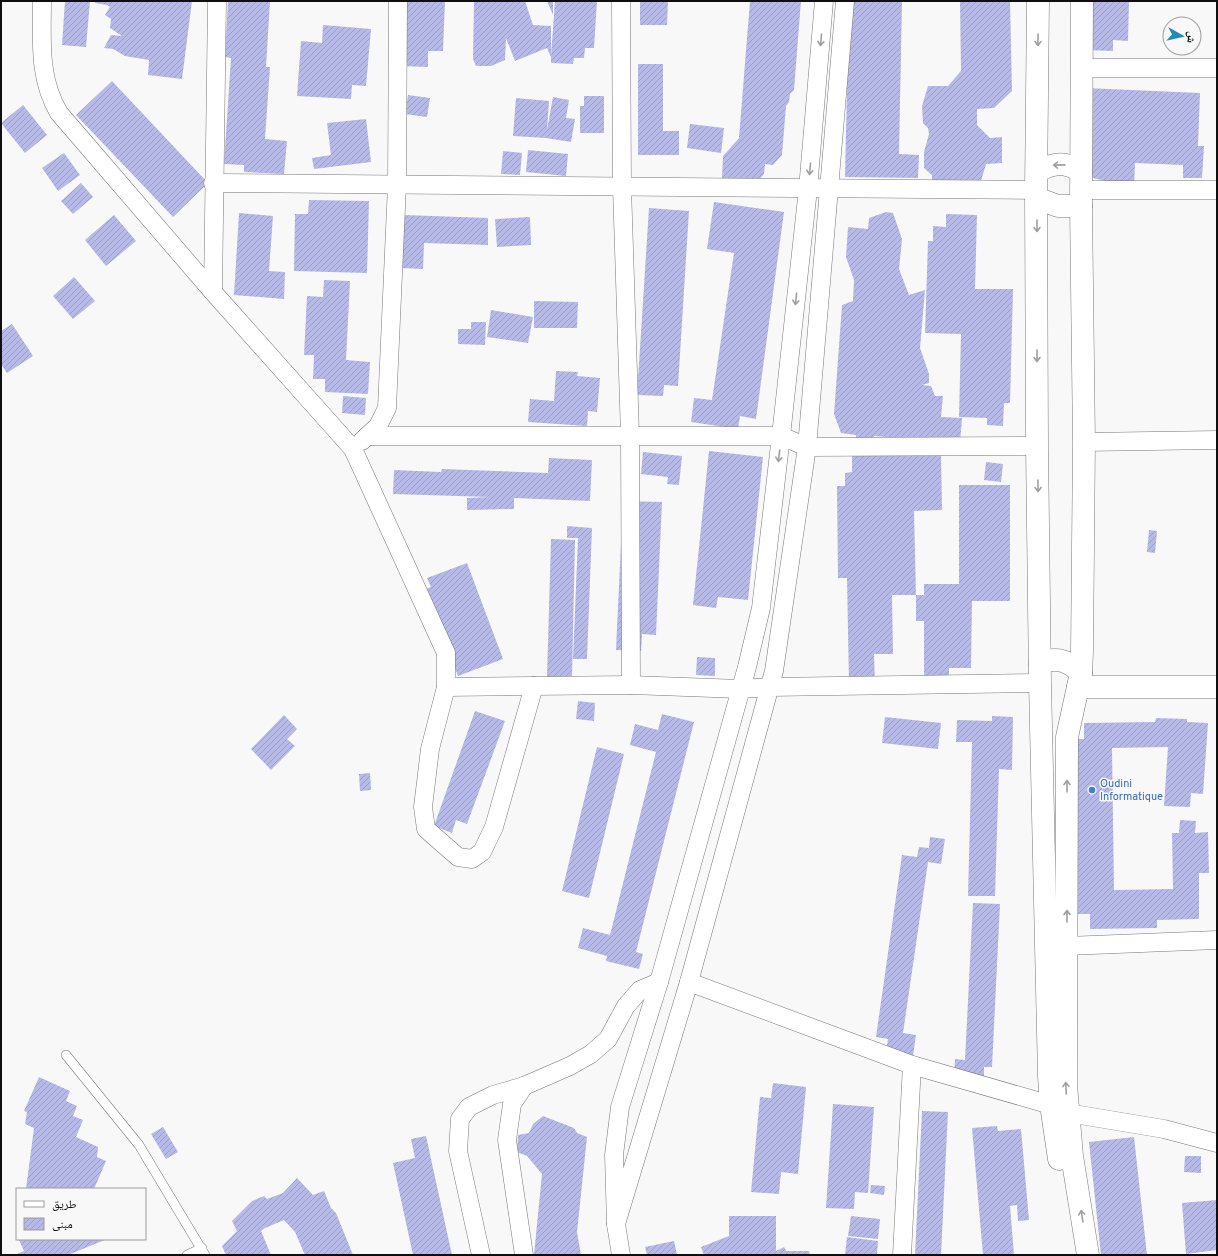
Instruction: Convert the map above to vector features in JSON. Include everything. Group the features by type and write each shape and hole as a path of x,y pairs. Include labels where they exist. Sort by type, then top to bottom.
{"street":[{"path":"42,1 42,63 44,77 53,102 66,122 213,292 353,449 446,653 446,687 430,749 423,806 426,829 458,857 472,859 482,852 494,827 534,686"},
{"path":"213,292 213,183 217,1"},
{"path":"353,449 378,426 388,408 397,185 398,1"},
{"path":"621,1 622,187 630,435 631,685"},
{"path":"621,1255 616,1224 614,1155 620,1107 660,982 761,608 782,436 808,189 824,1"},
{"path":"616,1224 689,982 770,686 784,610 807,447 845,1"},
{"path":"1038,1 1036,187 1040,680 1060,1109 1073,1255"},
{"path":"1082,1 1081,189 1084,442 1082,652 1067,737 1066,1085 1060,1109 1072,1156 1088,1255"},
{"path":"1082,68 1217,68"},
{"path":"1036,187 1047,166 1059,163 1070,166 1081,189"},
{"path":"213,183 808,189 1036,187 1058,206 1081,189 1217,190"},
{"path":"367,436 782,436 807,447 1038,446"},
{"path":"1084,442 1217,440"},
{"path":"1040,680 1051,659 1062,660 1073,665 1077,687"},
{"path":"1040,680 1057,701 1077,687 1217,687"},
{"path":"446,687 631,685 740,689 770,686 1040,680"},
{"path":"1067,946 1217,940"},
{"path":"481,1255 458,1151 460,1119 469,1107 493,1095 524,1086 570,1066 591,1054 608,1039 626,1006 640,990 660,982"},
{"path":"689,982 912,1065 1060,1109 1164,1129 1217,1143"},
{"path":"902,1255 912,1065"},
{"path":"524,1086 512,1104 507,1140 524,1255"}],"lane":[{"path":"66,1055 139,1144 203,1251 187,1255"}],"building":[{"path":"65,1 90,1 86,47 62,45"},
{"path":"95,1 192,1 182,79 148,75 149,60 125,56 113,49 104,48 111,35 122,36 110,28 111,19 105,15 110,7 95,3"},
{"path":"228,1 270,1 266,67 270,67 265,139 287,141 284,174 244,172 244,165 224,164 231,58 225,57"},
{"path":"403,1 445,1 443,51 428,51 428,67 400,66"},
{"path":"474,1 525,1 533,25 551,26 551,56 555,1 597,1 594,48 585,48 584,58 574,58 573,64 551,63 551,57 547,48 515,61 506,38 505,60 491,66 476,66 473,59"},
{"path":"547,1 553,1 553,15"},
{"path":"640,1 668,1 667,25 640,25"},
{"path":"750,1 801,1 794,90 790,94 789,102 786,106 782,155 773,165 765,164 764,174 758,181 722,178 723,156 739,138"},
{"path":"849,1 902,1 899,154 919,155 918,178 845,177"},
{"path":"960,1 1010,1 1012,91 994,108 977,109 977,125 990,138 1002,137 1002,163 986,164 981,181 932,182 932,175 924,168 924,152 929,134 928,128 923,123 922,106 928,86 948,86 961,71"},
{"path":"1086,1 1129,1 1128,41 1113,40 1113,51 1085,50"},
{"path":"323,25 371,29 366,86 352,85 351,99 297,96 301,41 322,43"},
{"path":"638,64 663,64 663,131 679,131 679,155 638,155"},
{"path":"112,81 208,183 173,217 76,115"},
{"path":"1086,88 1200,93 1198,146 1204,146 1202,178 1183,178 1183,165 1135,163 1134,188 1089,177"},
{"path":"408,95 430,98 427,117 405,114"},
{"path":"584,96 604,96 604,133 580,133 580,106 584,106"},
{"path":"553,97 569,100 566,118 575,119 571,142 546,138 513,136 516,98 549,101 547,130"},
{"path":"23,105 47,135 25,153 1,123"},
{"path":"366,119 371,162 314,169 312,158 331,155 327,123"},
{"path":"690,124 724,128 721,153 687,148"},
{"path":"528,150 568,154 566,176 526,172"},
{"path":"503,151 522,153 520,175 501,174"},
{"path":"64,153 80,175 58,191 42,168"},
{"path":"81,183 93,197 73,214 61,201"},
{"path":"309,200 369,201 367,273 294,271 295,214 308,214"},
{"path":"714,202 784,212 756,419 740,416 738,429 691,422 694,398 712,400 734,253 707,249"},
{"path":"649,208 689,211 678,386 664,385 663,396 637,395"},
{"path":"886,212 893,213 902,239 899,269 909,295 925,290 920,348 929,374 929,383 922,385 931,386 935,396 943,396 941,417 962,418 960,443 874,436 875,456 941,455 942,510 914,511 916,595 892,595 893,654 874,654 875,683 849,684 847,578 838,578 837,486 845,486 845,473 852,472 852,454 856,454 856,435 841,433 834,414 842,305 853,301 854,280 846,257 848,227 868,229 869,218"},
{"path":"239,213 273,216 269,271 285,272 284,299 234,295"},
{"path":"946,214 977,215 975,289 1013,289 1010,403 1004,403 1003,426 987,425 987,418 959,417 961,334 925,333 928,241 933,241 933,226 946,227"},
{"path":"114,215 136,241 106,266 85,240"},
{"path":"404,215 488,218 488,245 424,243 423,269 402,268"},
{"path":"530,217 531,245 497,247 495,219"},
{"path":"74,277 95,301 73,319 53,296"},
{"path":"324,280 350,281 346,360 370,362 368,394 325,392 325,379 313,379 314,355 304,355 307,296 323,297"},
{"path":"534,301 578,302 577,328 534,328"},
{"path":"491,310 533,317 528,343 487,337"},
{"path":"471,322 486,322 485,345 458,344 458,329 471,329"},
{"path":"12,324 33,356 7,373 1,364 1,331"},
{"path":"556,371 578,372 577,376 600,378 597,412 588,411 587,426 528,422 530,399 554,401"},
{"path":"343,396 366,398 365,415 342,413"},
{"path":"709,451 763,457 748,600 718,597 716,608 693,605"},
{"path":"643,452 682,456 679,485 667,484 668,477 641,474"},
{"path":"549,458 592,460 590,501 514,498 514,509 467,510 467,498 490,497 393,494 394,470 441,472 442,469 548,473"},
{"path":"986,462 1003,464 1001,482 984,480"},
{"path":"959,485 1010,485 1010,601 972,601 971,668 949,668 949,684 924,684 924,621 916,621 916,595 924,595 924,584 959,584"},
{"path":"623,501 662,502 656,635 642,634 641,651 616,650"},
{"path":"567,526 592,528 587,659 573,659 578,538 567,538"},
{"path":"1149,530 1157,531 1155,553 1147,552"},
{"path":"551,539 575,540 572,678 547,677"},
{"path":"467,563 503,659 458,676 425,589 431,587 427,578"},
{"path":"697,657 715,658 715,676 696,675"},
{"path":"578,701 595,703 594,721 576,719"},
{"path":"475,711 505,721 467,824 456,820 452,833 434,826"},
{"path":"662,714 694,722 636,952 643,954 639,969 606,961 607,956 578,948 583,928 610,935 656,752 630,745 635,724 658,730"},
{"path":"284,715 297,729 287,739 295,746 271,770 251,749"},
{"path":"992,716 1013,717 1012,770 999,769 995,896 968,896 972,742 956,742 957,720 992,721"},
{"path":"885,717 941,723 938,749 882,743"},
{"name":"Oudini Informatique","path":"1156,718 1187,719 1187,722 1208,723 1203,794 1191,793 1190,807 1164,806 1168,747 1112,748 1114,890 1173,889 1172,833 1179,833 1180,820 1196,821 1195,833 1208,832 1209,873 1199,873 1199,919 1157,920 1157,928 1090,929 1090,914 1075,914 1071,739 1084,739 1084,723 1155,722"},
{"path":"597,747 624,754 589,898 562,891"},
{"path":"370,773 371,790 360,791 359,774"},
{"path":"930,837 945,839 941,864 928,862 903,1033 916,1035 913,1056 886,1052 888,1039 876,1037 902,855 917,857 919,847 929,848"},
{"path":"973,903 1000,904 992,1067 984,1067 984,1080 954,1078 955,1059 965,1060"},
{"path":"39,1077 70,1091 66,1101 77,1106 73,1116 83,1120 76,1137 98,1147 97,1157 106,1161 94,1188 26,1188 34,1128 25,1124 27,1112 24,1111"},
{"path":"773,1083 806,1087 798,1174 781,1172 779,1194 751,1192 760,1097 771,1098"},
{"path":"833,1104 874,1107 868,1193 855,1192 854,1209 826,1208"},
{"path":"922,1111 948,1112 941,1255 915,1255"},
{"path":"543,1116 574,1128 577,1133 587,1137 577,1232 581,1255 534,1255 542,1174 527,1156 517,1152 518,1135 529,1133 533,1124"},
{"path":"997,1126 998,1131 1021,1129 1029,1220 1018,1221 1017,1205 1010,1206 1014,1255 983,1255 972,1128"},
{"path":"163,1127 178,1152 166,1159 151,1134"},
{"path":"426,1136 452,1255 413,1255 393,1163 415,1158 411,1139"},
{"path":"1134,1137 1147,1255 1101,1255 1089,1142"},
{"path":"1185,1156 1201,1156 1201,1173 1184,1172"},
{"path":"297,1178 313,1195 324,1191 331,1208 336,1213 353,1255 305,1255 295,1232 284,1220 261,1231 271,1255 226,1255 222,1246 237,1231 232,1221 252,1201 264,1196 267,1199 283,1193"},
{"path":"871,1185 885,1186 884,1195 870,1193"},
{"path":"1217,1200 1217,1250 1186,1254 1182,1203"},
{"path":"729,1216 776,1216 776,1251 784,1247 786,1251 809,1251 810,1255 704,1255 701,1247 729,1236"},
{"path":"851,1216 880,1219 878,1239 848,1236"},
{"path":"847,1237 878,1241 877,1255 845,1255"},
{"path":"19,1240 105,1240 68,1255 15,1255 24,1251"},
{"path":"674,1241 677,1255 647,1255 645,1247"}],"place":[{"name":"Oudini Informatique","path":"1092,790"}]}
